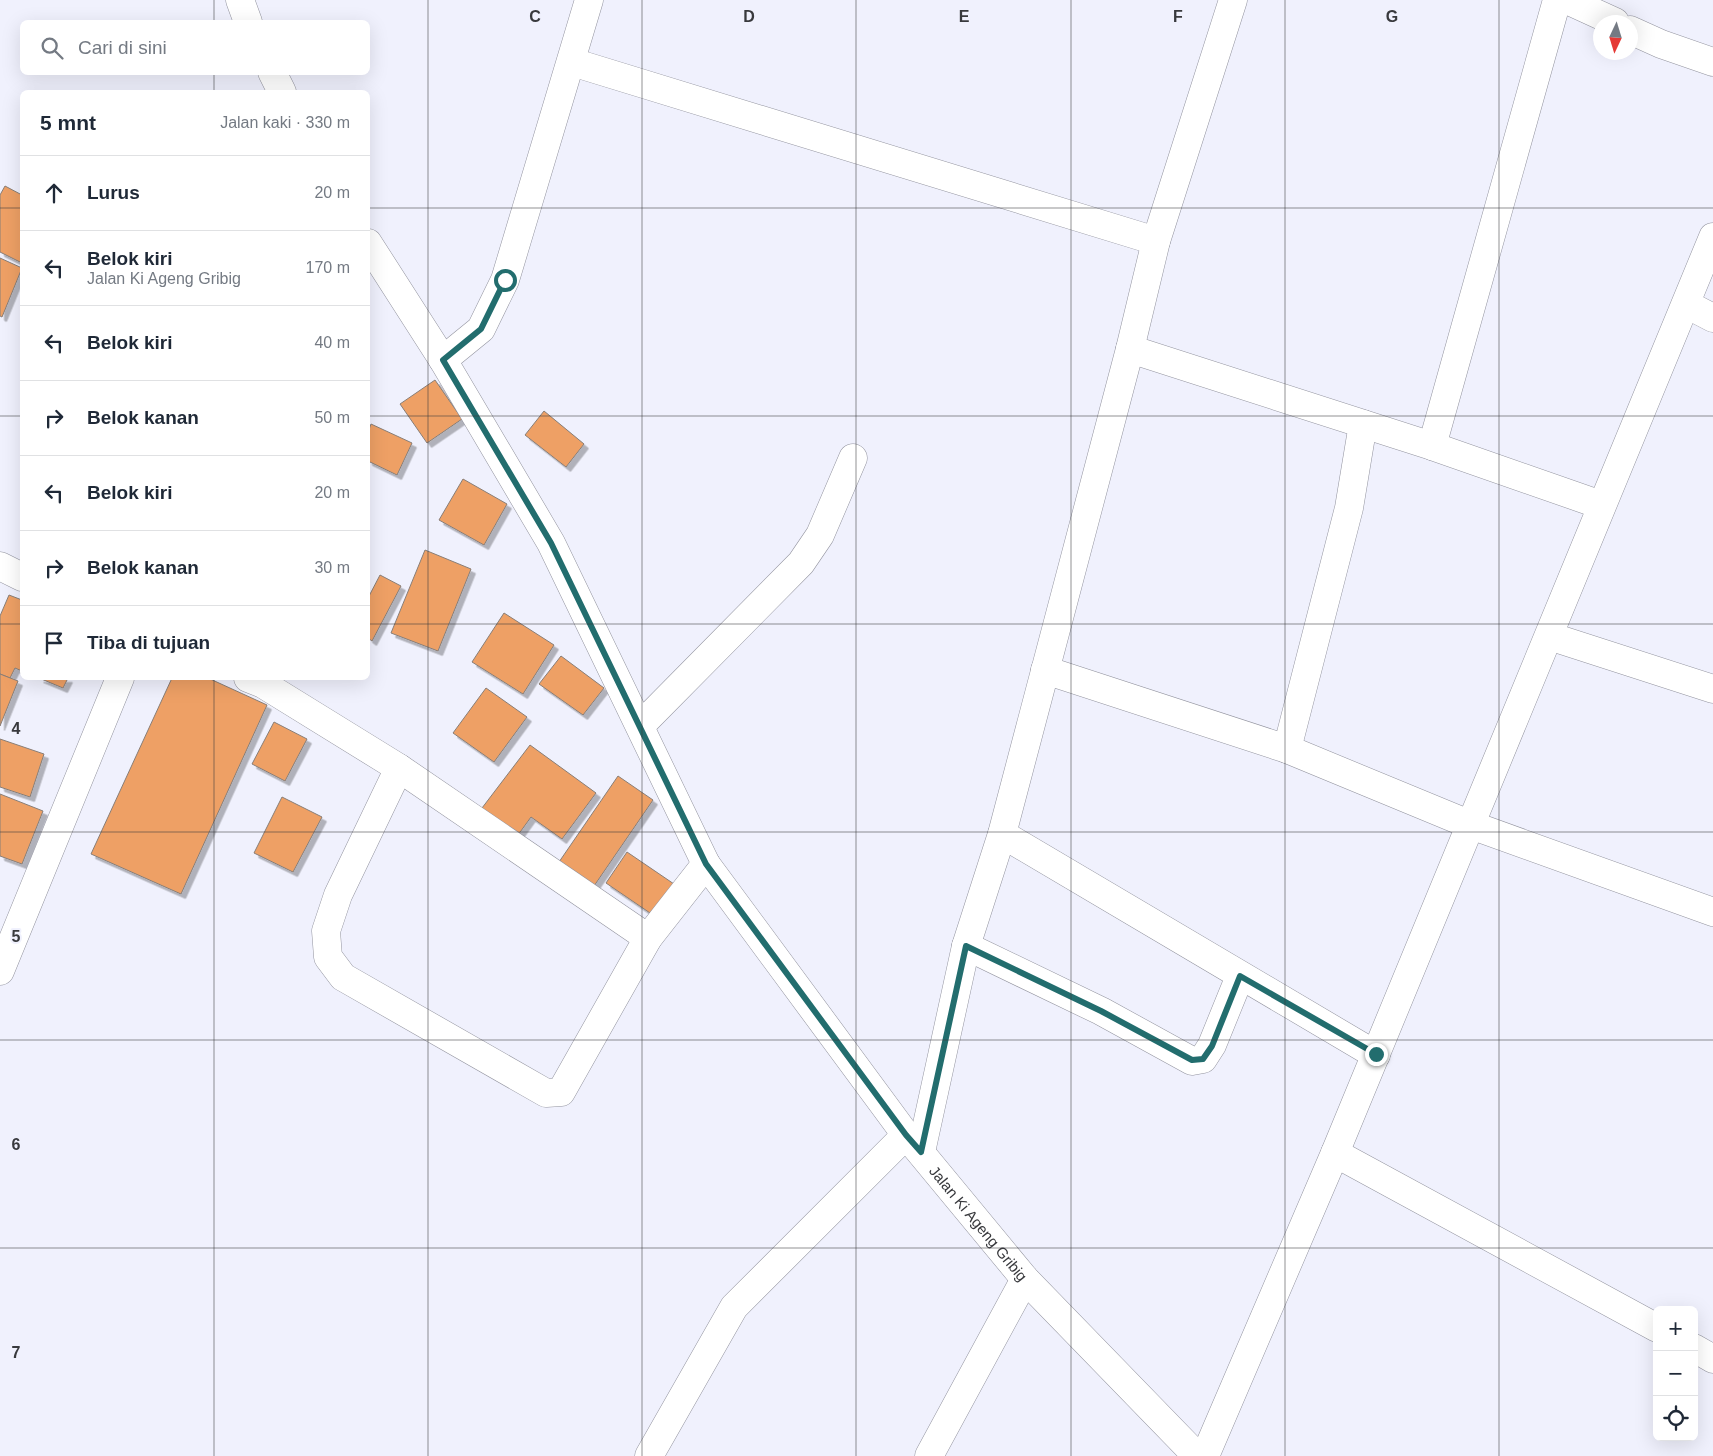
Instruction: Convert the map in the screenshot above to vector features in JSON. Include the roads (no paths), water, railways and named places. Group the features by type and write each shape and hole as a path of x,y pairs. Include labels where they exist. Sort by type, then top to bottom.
{"street":[{"path":"240,0 247,20"},
{"path":"443,360 481,329 505,280 572,62 589,0"},
{"path":"649,1456 734,1307 913,1143 966,946 1002,834 1130,350 1156,241 1233,0"},
{"path":"1432,446 1557,0"},
{"path":"1567,0 1600,15"},
{"path":"1638,34 1661,44 1713,62"},
{"path":"572,62 1156,241"},
{"path":"274,75 281,90"},
{"path":"1205,1456 1335,1153 1713,237"},
{"name":"Jalan Ki Ageng Gribig","path":"370,246 443,360 551,543 706,864 913,1143 1025,1279 1197,1456"},
{"path":"1686,304 1713,318"},
{"path":"1130,350 1432,446 1601,505"},
{"path":"1287,749 1349,508 1363,424"},
{"path":"640,726 801,563 820,535 853,458"},
{"path":"0,566 20,576"},
{"path":"1549,636 1713,689"},
{"path":"1045,670 1287,749 1471,825 1713,912"},
{"path":"0,971 119,680"},
{"path":"253,680 263,684 399,768 648,938"},
{"path":"399,768 338,895 326,931 328,957 343,977 546,1093 561,1092 648,938 706,864"},
{"path":"1002,834 1240,976 1376,1054"},
{"path":"966,946 1101,1011 1192,1060 1203,1059 1212,1046 1240,976"},
{"path":"1335,1153 1653,1326"},
{"path":"929,1456 1025,1279"},
{"path":"1698,1350 1713,1359"}]}
